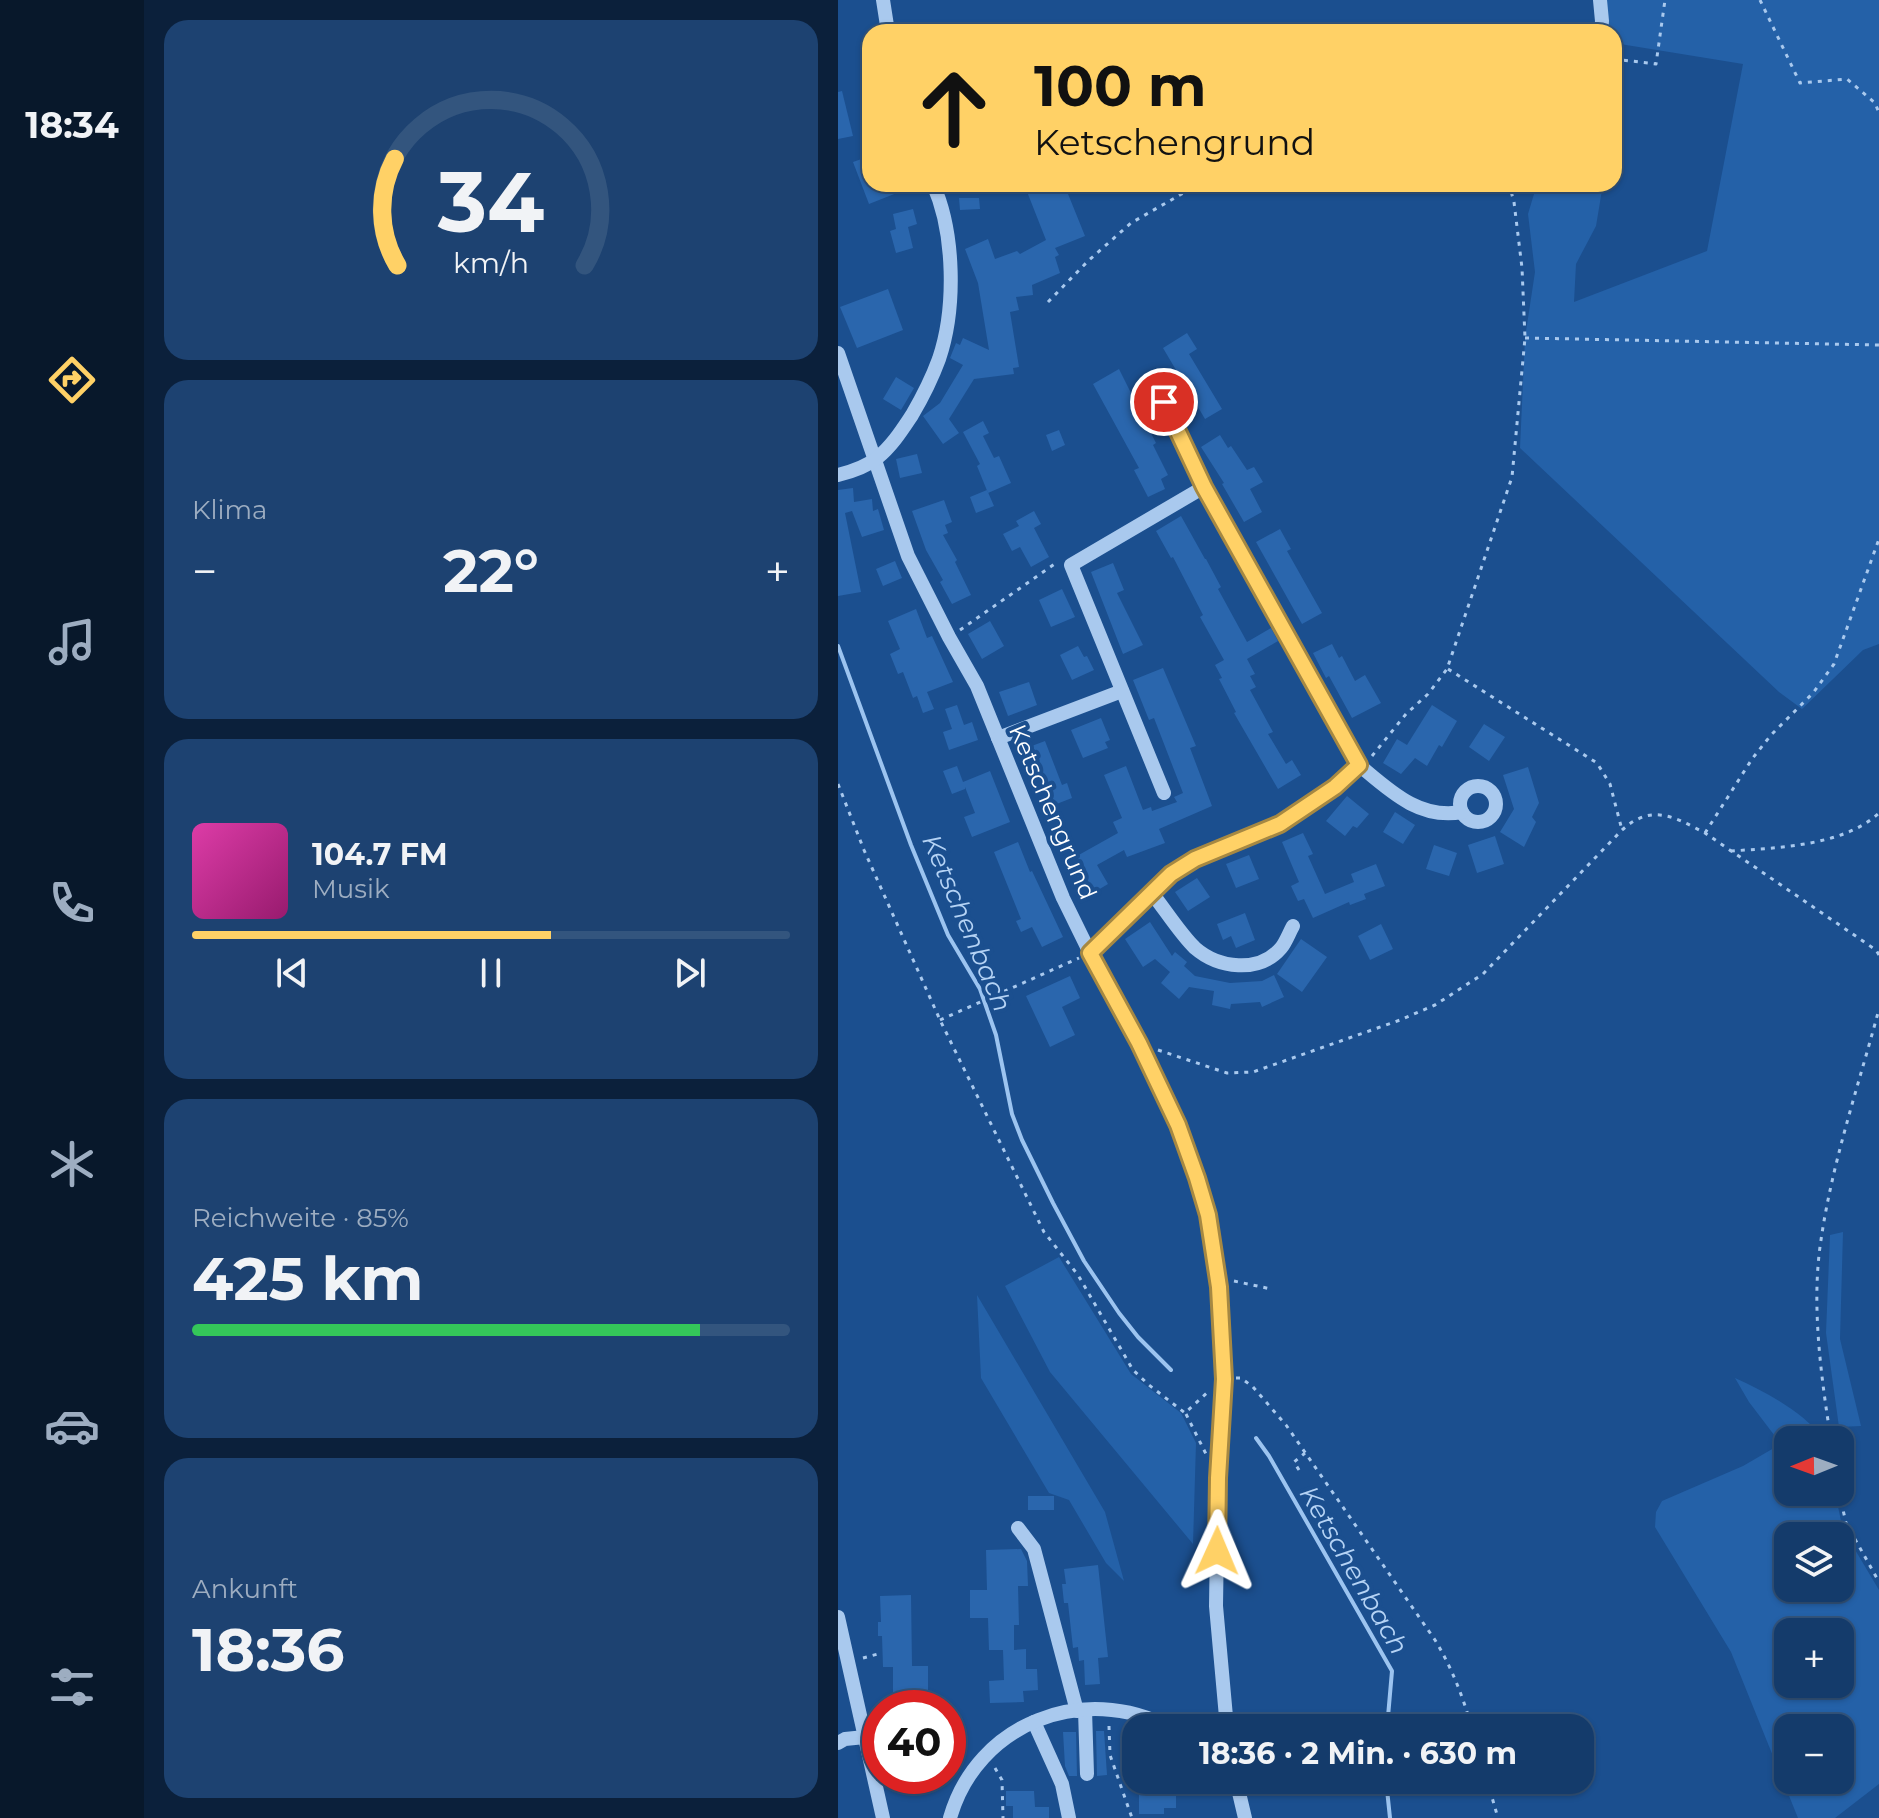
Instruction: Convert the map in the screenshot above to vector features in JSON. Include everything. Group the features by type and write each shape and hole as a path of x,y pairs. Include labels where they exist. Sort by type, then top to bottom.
{"street":[{"path":"883,0 887,24"},
{"path":"1600,0 1602,24"},
{"path":"838,475 876,459 898,436 918,405 939,360 946,327 950,270 940,192"},
{"name":"Ketschengrund","path":"838,353 908,556 977,686 1063,898 1178,1125 1208,1215 1218,1281 1224,1379 1218,1478 1216,1606 1226,1714"},
{"path":"1164,402 1204,487 1359,765 1413,806 1431,813 1449,815 1462,812"},
{"path":"1164,793 1071,565 1204,487"},
{"path":"998,738 1122,691"},
{"path":"1090,953 1171,874 1195,859 1280,824 1335,787 1359,765"},
{"path":"1151,892 1194,947 1215,961 1241,966 1263,962 1280,949 1293,926"},
{"path":"1018,1528 1034,1549 1081,1710 1087,1774"},
{"path":"838,1617 862,1723"},
{"path":"950,1818 956,1796 983,1757 999,1742 1055,1714 1109,1710 1131,1714"},
{"path":"1034,1722 1062,1784 1069,1818"},
{"path":"838,1743 862,1737"},
{"path":"878,1794 883,1818"},
{"path":"1239,1794 1245,1818"}],"path":[{"path":"1622,60 1656,64 1665,0"},
{"path":"1760,0 1800,83 1847,79 1875,103 1879,113"},
{"path":"1048,302 1131,223 1185,192"},
{"path":"1359,765 1368,761 1447,669 1512,477 1525,338 1522,268 1511,192"},
{"path":"1525,338 1879,345"},
{"path":"1705,833 1752,759 1813,693 1834,664 1879,539"},
{"path":"949,637 1058,562 1071,565"},
{"path":"1447,669 1597,763 1610,784 1622,830"},
{"path":"838,784 940,1020 1044,1232 1078,1275 1133,1370 1185,1413 1218,1478"},
{"path":"1731,851 1790,848 1837,836 1872,820 1879,813"},
{"path":"1139,1043 1227,1073 1253,1072 1435,1005 1483,974 1622,830 1639,818 1656,814 1674,817 1705,833 1879,955"},
{"path":"940,1020 1090,953"},
{"path":"1829,1426 1819,1349 1820,1241 1834,1176 1879,1009"},
{"path":"1218,1281 1271,1289"},
{"path":"1185,1413 1224,1379 1241,1378 1253,1387 1306,1452 1435,1640 1451,1667 1468,1714"},
{"path":"1299,1470 1294,1462 1306,1452"},
{"path":"1842,1506 1846,1523 1879,1582"},
{"path":"849,1662 878,1654"},
{"path":"1109,1710 1110,1755 1132,1818"},
{"path":"983,1757 995,1766 1002,1780 1003,1818"},
{"path":"1491,1794 1498,1818"}],"shaded area":[{"path":"1599,0 1879,0 1879,644 1863,650 1802,709 1779,692 1520,448 1525,338 1535,272 1528,214 1535,192 1602,192 1596,226 1576,264 1574,302 1707,251 1743,64 1622,44 1622,24 1603,24"},
{"path":"1843,1232 1840,1339 1861,1426 1839,1426 1826,1333 1830,1235"},
{"path":"1059,1257 1131,1374 1181,1413 1196,1443 1193,1544 1050,1372 1005,1286"},
{"path":"977,1295 1105,1512 1124,1581 1106,1563 1069,1500 1049,1493 981,1378"},
{"path":"1735,1378 1784,1404 1812,1426 1774,1426 1774,1435"},
{"path":"1774,1448 1774,1506 1838,1506 1841,1522 1774,1522 1774,1602 1854,1602 1854,1548 1879,1590 1879,1784 1835,1818 1798,1818 1788,1794 1854,1794 1854,1714 1774,1714 1774,1759 1731,1652 1655,1527 1656,1512 1662,1501 1743,1466"}],"building":[{"path":"842,91 853,136 838,139 838,92"},
{"path":"862,159 862,186 853,162"},
{"path":"864,192 899,192 869,204"},
{"path":"1027,192 1067,192 1085,236 1055,248 1059,255 1055,257 1060,273 1032,285 1033,295 1016,297 1019,310 1010,312 1019,367 1013,368 1014,374 974,379 949,419 959,433 943,444 923,416 940,403 963,365 950,358 956,343 960,345 963,338 989,350 978,283 965,249 988,239 995,259 1017,251 1020,254 1046,240"},
{"path":"959,198 979,198 980,209 960,210"},
{"path":"913,209 917,224 908,227 913,248 896,253 890,231 896,229 893,214"},
{"path":"888,289 903,330 857,348 840,307"},
{"path":"1187,333 1197,349 1189,354 1222,409 1205,419 1163,348"},
{"path":"1119,369 1156,443 1153,445 1168,475 1161,479 1165,489 1148,497 1134,470 1139,468 1093,384"},
{"path":"896,377 914,388 901,410 883,399"},
{"path":"983,421 989,433 983,436 994,458 999,456 1011,483 988,493 977,466 980,464 963,432"},
{"path":"1059,430 1065,445 1052,451 1046,435"},
{"path":"1220,435 1247,470 1254,467 1263,482 1250,489 1262,512 1244,522 1201,447"},
{"path":"917,454 922,473 900,478 896,459"},
{"path":"853,488 854,502 872,499 873,511 878,509 884,530 862,537 852,511 845,513 861,592 838,596 838,490"},
{"path":"987,490 994,506 976,513 970,497"},
{"path":"944,500 952,522 945,525 948,533 943,535 971,595 952,604 926,550 912,511"},
{"path":"1034,511 1041,524 1034,528 1049,557 1031,567 1020,547 1012,551 1003,534 1019,526 1016,521"},
{"path":"1181,516 1221,587 1218,589 1247,642 1271,628 1278,641 1247,659 1255,674 1250,676 1256,687 1250,690 1273,732 1268,734 1286,764 1292,760 1301,775 1278,789 1234,713 1215,665 1224,660 1200,617 1203,615 1173,557 1156,531"},
{"path":"1280,529 1291,549 1287,551 1322,613 1302,624 1256,542"},
{"path":"895,561 902,578 883,586 876,569"},
{"path":"1113,563 1124,590 1117,593 1143,645 1123,654 1091,572"},
{"path":"1062,589 1075,617 1051,627 1039,600"},
{"path":"916,609 927,638 932,636 953,682 927,692 934,709 923,713 917,696 913,698 903,672 898,674 890,654 900,649 888,621"},
{"path":"990,621 1004,646 982,659 968,634"},
{"path":"1332,644 1355,681 1365,675 1381,703 1352,718 1313,653"},
{"path":"1078,646 1094,670 1072,680 1060,655"},
{"path":"1163,668 1196,746 1190,748 1212,806 1159,829 1165,843 1127,857 1124,850 1097,865 1108,884 1088,896 1068,861 1118,833 1113,822 1122,818 1104,775 1126,766 1143,810 1151,807 1152,811 1177,802 1174,797 1183,793 1154,718 1149,720 1133,680"},
{"path":"1029,682 1037,705 1008,716 999,692"},
{"path":"957,705 964,725 972,722 978,740 949,750 943,732 952,729 945,709"},
{"path":"1432,705 1457,721 1427,766 1415,758 1401,774 1383,763 1397,739 1407,745"},
{"path":"1101,718 1110,740 1105,742 1108,748 1083,758 1071,730"},
{"path":"1484,724 1505,737 1489,761 1469,747"},
{"path":"1045,741 1062,785 1067,783 1072,798 1054,805 1041,771 1031,775 1021,750"},
{"path":"957,766 963,782 990,771 1010,822 972,837 964,817 975,813 965,787 952,794 943,771"},
{"path":"1528,767 1539,803 1532,817 1536,822 1524,847 1500,832 1514,809 1503,775"},
{"path":"1347,796 1369,814 1345,836 1326,821"},
{"path":"1395,812 1415,825 1403,844 1383,832"},
{"path":"1303,833 1313,854 1308,856 1325,894 1354,882 1351,874 1376,864 1385,886 1364,894 1366,899 1350,905 1349,902 1313,918 1304,899 1298,901 1291,886 1299,882 1282,842"},
{"path":"1495,836 1504,864 1477,873 1468,845"},
{"path":"1018,842 1063,937 1042,947 1032,927 1021,932 1016,921 1021,919 994,852"},
{"path":"1434,845 1457,853 1449,876 1426,869"},
{"path":"1249,855 1259,879 1236,888 1226,864"},
{"path":"1197,878 1210,897 1188,911 1175,892"},
{"path":"1245,913 1255,940 1236,948 1231,936 1223,940 1217,924"},
{"path":"1150,922 1172,956 1175,952 1187,962 1184,966 1195,976 1230,983 1262,981 1274,975 1284,997 1262,1007 1260,1002 1231,1004 1230,1009 1212,1005 1214,991 1189,987 1179,999 1161,983 1170,972 1155,959 1143,967 1125,939"},
{"path":"1381,924 1393,949 1370,960 1358,936"},
{"path":"1301,939 1327,957 1302,992 1277,974"},
{"path":"1070,976 1080,998 1062,1007 1075,1035 1050,1047 1026,996"},
{"path":"1028,1496 1054,1496 1054,1510 1028,1510"},
{"path":"1021,1549 1027,1561 1028,1586 1018,1586 1019,1625 1014,1625 1014,1650 1026,1649 1026,1669 1037,1669 1038,1690 1023,1691 1024,1702 990,1703 989,1681 1004,1680 1003,1650 989,1650 988,1618 970,1618 970,1590 987,1590 986,1550"},
{"path":"1098,1565 1108,1657 1098,1658 1100,1684 1085,1685 1084,1660 1079,1661 1078,1647 1073,1648 1068,1603 1064,1603 1062,1584 1066,1584 1064,1569"},
{"path":"911,1595 912,1666 928,1666 928,1690 893,1690 893,1667 883,1667 882,1636 878,1636 880,1596"},
{"path":"1096,1731 1104,1731 1107,1775 1097,1776"},
{"path":"1063,1732 1076,1732 1077,1776 1069,1776 1065,1766"},
{"path":"1006,1791 1034,1791 1035,1807 1049,1807 1049,1818 1013,1818 1013,1806 1006,1806"},
{"path":"1139,1794 1176,1794 1176,1808 1164,1808 1164,1814 1139,1814"}],"waterway":[{"name":"Ketschenbach","path":"838,646 911,845 948,935 980,989 996,1035 1012,1114 1022,1140 1084,1261 1138,1337 1171,1370"},
{"name":"Ketschenbach","path":"1256,1438 1392,1671 1388,1714"},
{"name":"Ketschenbach","path":"1387,1794 1390,1818"}],"route":[{"path":"1164,402 1204,487 1359,765 1335,787 1280,824 1195,859 1171,874 1090,953 1139,1043 1178,1125 1208,1215 1219,1287 1224,1379 1217,1551"}]}
